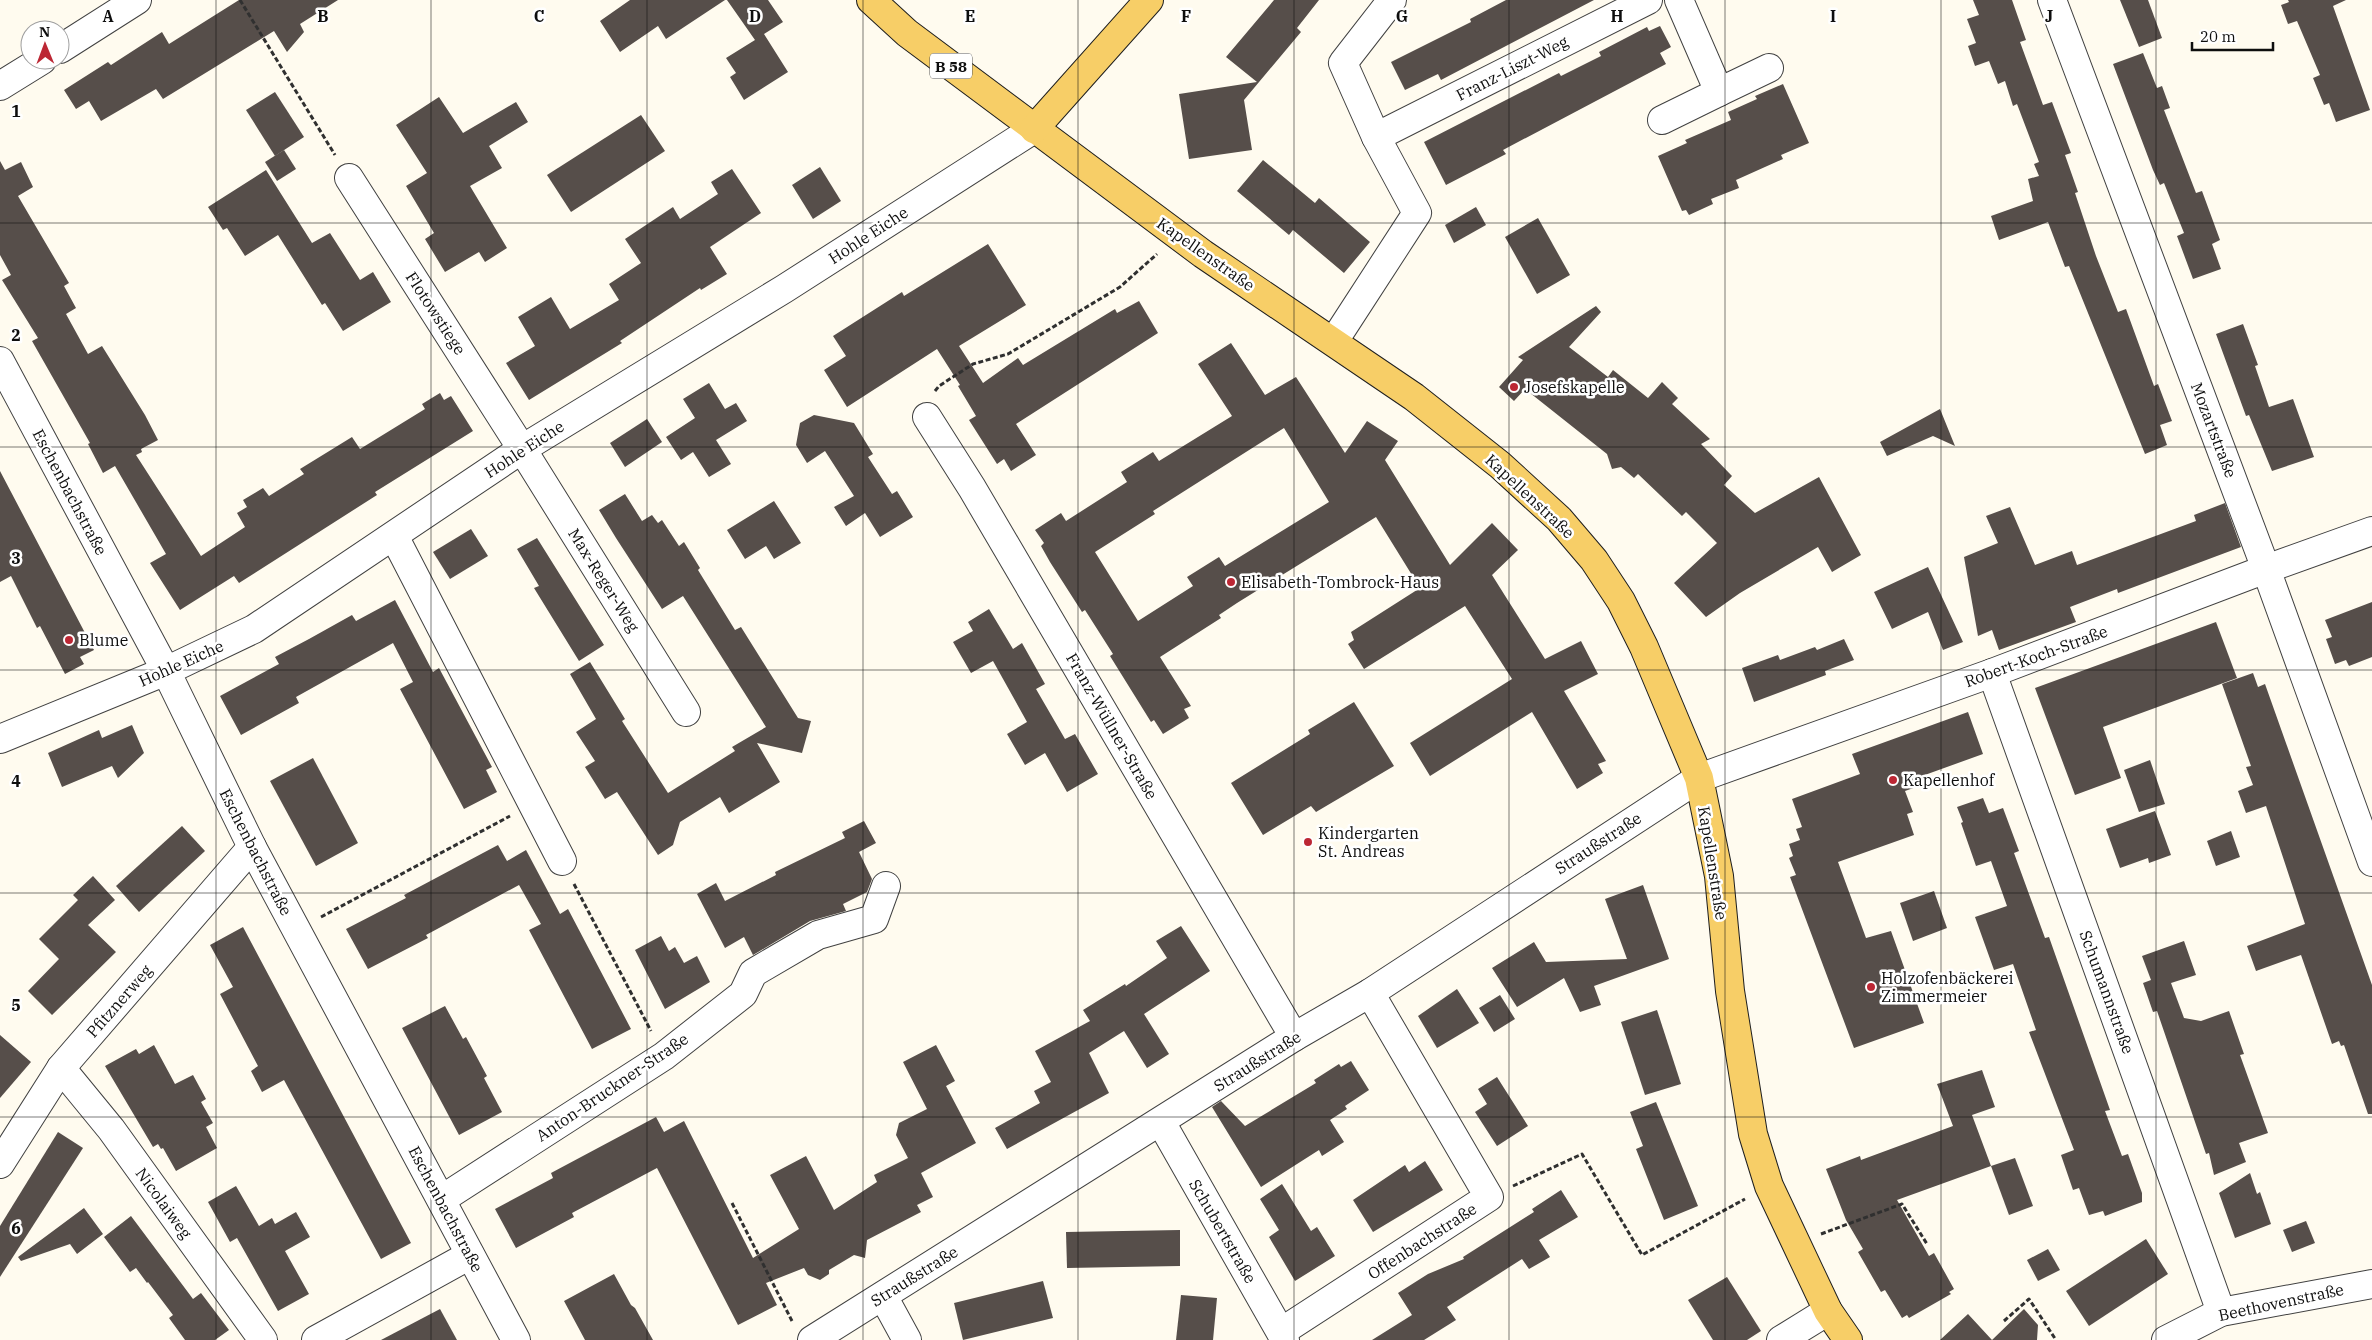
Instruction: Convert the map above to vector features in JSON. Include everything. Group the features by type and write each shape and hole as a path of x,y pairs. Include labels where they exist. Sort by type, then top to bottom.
{"main road":[{"name":"Kapellenstraße","path":"870,0 907,34 1178,235 1414,397 1500,465 1559,519 1594,560 1621,601 1644,647 1699,778 1719,876 1730,991 1753,1134 1769,1186 1828,1311 1848,1340"},
{"path":"1034,129 1149,0"}],"street":[{"path":"70,43 137,0"},
{"path":"1334,341 1417,213 1376,137 1343,63 1392,0"},
{"name":"Franz-Liszt-Weg","path":"1376,137 1648,0"},
{"path":"1679,0 1719,92"},
{"name":"Mozartstraße","path":"2052,0 2266,569 2372,862"},
{"path":"1662,120 1769,68"},
{"path":"0,86 26,70"},
{"name":"Hohle Eiche","path":"0,739 166,671 254,629 522,448 784,289 1034,129"},
{"name":"Flotowstiege","path":"349,178 522,448"},
{"name":"Eschenbachstraße","path":"0,361 166,671 252,847 516,1340"},
{"name":"Franz-Wüllner-Straße","path":"927,418 972,488 1294,1036"},
{"name":"Max-Reger-Weg","path":"522,448 686,712"},
{"name":"Robert-Koch-Straße","path":"1699,778 1992,673 2266,569 2372,531"},
{"path":"394,536 562,861"},
{"name":"Schumannstraße","path":"1992,673 2221,1312"},
{"name":"Straußstraße","path":"803,1331 883,1296 1294,1036 1370,993 1699,778"},
{"name":"Pfitznerweg","path":"0,1164 61,1068 252,847"},
{"name":"Anton-Bruckner-Straße","path":"442,1199 664,1056 743,994 753,973 818,935 874,920 886,886"},
{"name":"Offenbachstraße","path":"1283,1336 1489,1197 1370,993"},
{"name":"Nicolaiweg","path":"61,1068 111,1129 263,1340"},
{"name":"Schubertstraße","path":"1160,1122 1283,1336"},
{"path":"316,1340 470,1255"},
{"name":"Beethovenstraße","path":"2166,1340 2221,1312 2372,1284"},
{"path":"883,1296 906,1340"},
{"path":"1781,1340 1828,1311"}],"path":[{"path":"240,0 349,178"},
{"path":"927,418 929,399 939,386 973,364 1008,354 1120,287 1178,235"},
{"path":"297,930 532,804"},
{"path":"562,861 664,1056"},
{"path":"1489,1197 1582,1154 1642,1255 1769,1186"},
{"path":"732,1203 803,1331"},
{"path":"1796,1244 1902,1204 1927,1244"},
{"path":"2004,1321 2029,1299 2056,1340"}],"building":[{"path":"239,0 338,0 300,24 304,32 287,52 274,31 163,99 156,89 101,121 89,101 76,109 64,90 108,62 111,65 162,32 169,44"},
{"path":"630,0 725,0 666,39 658,26 620,52 600,21"},
{"path":"727,0 768,0 783,22 764,34 788,72 744,100 730,77 736,73 726,58 755,40"},
{"path":"1274,0 1319,0 1297,28 1301,32 1244,100 1252,150 1189,159 1179,94 1257,82 1226,57"},
{"path":"1506,0 1594,0 1441,80 1438,74 1405,90 1391,62 1471,22 1470,19"},
{"path":"1973,0 2012,0 2026,40 2020,42 2043,105 2052,102 2071,153 2065,155 2078,192 2075,193 2096,256 2118,312 2126,309 2154,386 2158,384 2172,421 2160,425 2167,445 2145,454 2069,266 2065,267 2048,222 1999,240 1991,216 2033,201 2028,179 2039,176 2034,164 2039,162 2017,104 2013,106 2005,81 1998,84 1989,61 1975,66 1968,46 1976,43 1967,19 1979,15"},
{"path":"2120,0 2148,0 2162,38 2139,47"},
{"path":"2288,0 2346,0 2333,6 2370,110 2336,122 2329,103 2324,105 2313,78 2320,75 2297,21 2288,24 2281,5 2289,2"},
{"path":"1660,26 1671,47 1660,53 1666,64 1503,150 1506,154 1446,185 1424,142 1559,73 1561,76 1601,56 1599,52 1647,27 1649,31"},
{"path":"2143,53 2157,88 2162,86 2170,108 2164,110 2196,193 2202,191 2220,240 2212,244 2221,269 2193,279 2177,236 2184,233 2164,183 2160,185 2153,170 2113,64"},
{"path":"1783,84 1809,143 1781,155 1783,159 1736,180 1739,188 1711,199 1713,204 1689,215 1686,210 1682,211 1658,156 1687,143 1685,140 1731,120 1728,112 1757,99 1755,96"},
{"path":"275,92 304,137 275,156 246,110"},
{"path":"439,97 463,133 516,102 528,122 489,146 502,168 470,186 507,248 485,262 479,252 445,272 425,239 434,233 406,186 427,173 396,125"},
{"path":"641,115 665,151 571,212 547,175"},
{"path":"284,150 296,169 277,181 265,162"},
{"path":"1263,160 1315,203 1319,198 1370,242 1344,273 1293,230 1289,235 1237,191"},
{"path":"0,161 5,170 21,162 33,187 18,196 69,283 64,286 76,308 66,314 88,354 102,346 145,415 158,440 141,449 142,452 136,455 201,556 245,527 237,513 247,507 243,500 263,488 269,496 304,474 300,469 352,437 360,449 425,409 422,404 440,393 444,400 451,396 473,431 375,492 377,495 239,583 234,576 180,610 150,563 166,554 115,466 103,473 88,444 90,443 32,341 38,338 2,280 11,275 0,255"},
{"path":"820,167 841,201 813,219 792,185"},
{"path":"732,169 761,213 710,247 727,274 701,290 700,288 620,341 622,343 529,400 506,363 535,346 518,317 551,297 570,329 619,300 609,284 641,263 625,239 673,207 680,219 718,194 711,182"},
{"path":"266,170 312,243 330,233 360,280 373,272 391,302 343,331 325,303 322,305 278,235 245,256 227,228 223,230 208,207"},
{"path":"1476,207 1486,225 1454,243 1445,225"},
{"path":"1538,218 1570,275 1537,294 1505,237"},
{"path":"988,244 1026,305 959,346 983,383 1018,358 1023,365 1115,309 1117,313 1139,301 1158,333 1016,424 1036,455 1011,471 1004,459 997,464 969,420 976,416 958,386 960,385 937,349 847,407 824,370 846,356 833,336 902,292 904,296"},
{"path":"1596,306 1601,312 1569,347 1608,377 1613,370 1648,398 1662,382 1678,398 1672,404 1710,439 1701,444 1732,476 1724,485 1755,513 1819,477 1861,555 1832,572 1818,547 1740,593 1706,617 1674,583 1717,543 1686,512 1682,516 1638,474 1634,478 1621,467 1612,469 1607,454 1525,389 1514,401 1499,387 1523,360 1518,357"},
{"path":"2243,324 2258,365 2255,366 2269,407 2293,399 2314,457 2272,471 2249,415 2246,416 2216,334"},
{"name":"Elisabeth-Tombrock-Haus","path":"1231,343 1265,395 1296,377 1345,453 1367,421 1398,441 1385,460 1450,565 1492,523 1518,550 1492,575 1545,659 1581,641 1598,674 1564,691 1606,761 1598,764 1603,773 1577,789 1532,712 1430,776 1410,743 1512,679 1465,606 1364,669 1348,644 1354,640 1351,632 1420,588 1376,517 1237,603 1219,615 1221,618 1160,657 1191,706 1184,709 1189,718 1163,734 1154,720 1151,722 1110,656 1113,654 1085,610 1082,612 1050,562 1041,546 1044,543 1035,530 1061,513 1066,521 1127,482 1121,472 1153,452 1159,461 1232,416 1198,364","holes":["1284,428 1329,502 1225,566 1219,557 1187,577 1193,586 1138,621 1095,552 1155,514 1153,511"]},
{"path":"709,383 725,409 736,403 747,421 716,440 731,464 709,477 693,452 681,460 666,437 695,418 683,399"},
{"path":"1940,409 1955,446 1933,436 1887,456 1880,442"},
{"path":"814,415 854,423 873,454 868,457 892,494 897,491 913,517 880,537 865,513 846,526 834,507 854,496 825,451 807,463 796,445 800,423"},
{"path":"647,419 662,442 625,467 610,443"},
{"path":"0,471 94,650 80,657 84,664 65,674 40,626 37,628 11,576 0,582"},
{"path":"625,494 642,521 652,515 658,523 662,520 679,546 684,542 700,568 698,570 735,630 741,627 798,718 811,721 802,753 757,743 780,782 729,813 720,797 680,822 673,845 658,855 617,792 605,799 585,767 595,761 576,732 596,719 570,674 590,662 625,719 622,721 668,793 735,751 732,747 766,727 683,596 662,609 599,510"},
{"path":"774,501 801,543 774,559 766,546 745,559 727,530"},
{"path":"2225,503 2241,547 2118,593 2117,589 2070,607 2076,622 1999,650 1992,630 1978,636 1964,557 1998,543 1986,516 2010,507 2035,565 2072,551 2077,565 2196,521 2194,515"},
{"path":"471,529 488,556 450,579 433,552"},
{"path":"537,538 604,645 579,661 534,588 539,586 517,549"},
{"path":"1928,567 1963,642 1943,650 1928,612 1892,629 1874,592"},
{"path":"395,600 433,672 439,668 492,767 486,770 497,792 464,809 400,689 413,682 393,643 296,697 299,703 241,735 220,696 279,664 275,657 352,615 356,621"},
{"path":"2372,602 2372,657 2349,666 2346,660 2335,664 2326,639 2332,637 2325,620"},
{"path":"989,609 1013,649 1022,643 1045,684 1036,689 1065,739 1075,734 1098,774 1067,792 1045,753 1025,765 1007,734 1027,722 993,661 971,673 953,642 973,631 968,622"},
{"path":"2216,622 2237,678 2103,727 2121,778 2075,795 2035,688"},
{"path":"1844,639 1854,660 1825,671 1826,675 1754,702 1742,668 1778,655 1780,660 1815,647 1817,650"},
{"path":"2253,673 2258,687 2265,684 2372,985 2372,1114 2368,1114 2344,1045 2341,1046 2339,1041 2332,1044 2301,955 2256,971 2247,946 2305,924 2266,806 2246,813 2238,791 2253,785 2246,767 2251,766 2222,684"},
{"path":"1354,702 1394,766 1316,812 1311,806 1263,835 1231,783 1310,734 1308,730"},
{"path":"1968,712 1983,754 1922,776 1925,784 1905,791 1913,812 1907,814 1914,835 1838,862 1866,938 1891,931 1924,1023 1854,1048 1790,877 1796,875 1789,858 1793,856 1789,844 1800,840 1796,829 1802,827 1792,799 1860,774 1852,754"},
{"path":"132,725 144,753 118,778 112,766 62,787 48,753 99,730 102,738"},
{"path":"313,758 358,843 316,866 270,781"},
{"path":"2150,760 2165,804 2139,812 2124,770"},
{"path":"1983,798 1989,813 2003,808 2019,851 2014,853 2045,938 2049,937 2110,1110 2105,1111 2122,1156 2128,1154 2142,1193 2142,1202 2105,1216 2103,1211 2089,1215 2079,1188 2073,1190 2061,1155 2074,1150 2029,1032 2036,1030 2013,964 1994,970 1975,917 2007,906 1991,861 1976,866 1957,807"},
{"path":"2155,811 2171,855 2149,863 2148,858 2120,868 2106,829"},
{"path":"864,821 876,843 859,852 872,879 867,892 843,904 846,911 810,921 753,955 744,937 725,948 697,894 716,883 725,901 776,875 775,872 845,838 842,832"},
{"path":"182,826 205,851 139,912 116,886"},
{"path":"2231,831 2240,857 2216,866 2207,841"},
{"path":"498,845 507,861 526,850 560,914 568,909 631,1029 592,1049 529,930 541,924 519,885 426,935 428,938 368,969 346,929 406,898 404,895"},
{"path":"93,876 115,900 88,925 116,952 52,1015 28,991 59,959 39,939 78,900 73,895"},
{"path":"1643,885 1669,959 1594,986 1601,1005 1580,1012 1564,978 1517,1007 1492,968 1534,942 1546,962 1627,959 1605,899"},
{"path":"1934,891 1947,928 1913,941 1900,903"},
{"path":"1181,926 1210,971 1144,1014 1169,1054 1147,1068 1124,1031 1089,1053 1109,1093 1007,1149 995,1128 1040,1103 1034,1091 1051,1082 1035,1051 1090,1021 1083,1010 1125,984 1126,986 1167,958 1156,941"},
{"path":"243,927 411,1243 381,1259 284,1080 262,1092 251,1071 258,1066 220,994 233,987 210,945"},
{"path":"661,936 669,951 675,947 684,963 697,956 710,982 665,1009 635,950"},
{"path":"2184,941 2196,975 2171,983 2184,1018 2201,1021 2229,1011 2244,1054 2240,1055 2268,1133 2239,1143 2246,1162 2214,1175 2209,1153 2206,1154 2157,1011 2153,1012 2143,983 2151,980 2142,956"},
{"path":"1457,989 1479,1023 1437,1048 1418,1016"},
{"path":"1500,995 1515,1019 1494,1032 1479,1008"},
{"path":"445,1006 463,1039 466,1037 487,1076 484,1078 502,1112 459,1135 402,1028"},
{"path":"1657,1010 1681,1084 1645,1095 1621,1022"},
{"path":"0,1035 31,1062 0,1098"},
{"path":"154,1045 175,1084 193,1075 206,1099 201,1102 213,1123 206,1127 217,1148 176,1171 163,1148 161,1149 158,1144 153,1147 105,1066 136,1049 139,1054"},
{"path":"936,1045 955,1081 946,1086 976,1143 921,1173 933,1197 917,1205 921,1212 867,1240 865,1258 854,1255 829,1270 829,1274 820,1280 808,1275 804,1268 766,1283 777,1305 738,1325 657,1168 572,1213 574,1217 516,1248 495,1209 553,1178 551,1173 656,1117 664,1132 684,1121 753,1258 799,1229 770,1175 806,1156 834,1210 877,1182 874,1175 908,1158 896,1135 899,1123 927,1109 903,1062"},
{"path":"1351,1061 1369,1090 1345,1106 1347,1109 1330,1120 1344,1142 1322,1156 1319,1150 1261,1187 1212,1107 1221,1101 1245,1126 1316,1083 1314,1080 1339,1064 1341,1067"},
{"path":"1982,1070 1995,1107 1972,1115 1991,1166 1897,1200 1929,1256 1934,1253 1954,1289 1949,1292 1951,1294 1909,1318 1907,1315 1902,1318 1885,1290 1881,1292 1858,1252 1863,1249 1846,1220 1826,1169 1860,1156 1861,1160 1953,1126 1937,1084"},
{"path":"1497,1077 1528,1126 1497,1146 1475,1112 1487,1104 1478,1089"},
{"path":"1656,1102 1698,1206 1664,1220 1636,1149 1643,1146 1630,1112"},
{"path":"58,1132 83,1148 0,1277 0,1226"},
{"path":"2015,1158 2033,1206 2009,1215 1991,1166"},
{"path":"1425,1161 1443,1190 1373,1232 1353,1200 1405,1165 1409,1172"},
{"path":"2250,1173 2257,1194 2260,1192 2271,1224 2235,1238 2219,1193"},
{"path":"1282,1184 1311,1231 1317,1227 1335,1256 1295,1281 1269,1237 1279,1230 1260,1199"},
{"path":"236,1186 259,1226 272,1218 275,1224 296,1212 310,1237 285,1251 309,1294 278,1311 237,1238 230,1242 208,1202"},
{"path":"1561,1190 1578,1217 1539,1240 1550,1257 1529,1269 1522,1259 1447,1307 1456,1320 1424,1340 1372,1340 1412,1315 1398,1293 1428,1274 1464,1259 1463,1257 1534,1212 1532,1209"},
{"path":"84,1208 103,1234 77,1254 70,1244 21,1261 18,1257"},
{"path":"131,1216 193,1299 201,1293 229,1330 215,1340 185,1340 169,1318 173,1315 148,1282 136,1268 130,1272 104,1237"},
{"path":"2306,1221 2315,1243 2292,1252 2283,1230"},
{"path":"1180,1230 1180,1266 1067,1268 1066,1232"},
{"path":"2146,1239 2168,1274 2089,1326 2066,1291"},
{"path":"2048,1249 2060,1270 2038,1281 2027,1260"},
{"path":"614,1274 653,1340 585,1340 564,1301"},
{"path":"1727,1277 1761,1331 1747,1340 1713,1340 1688,1300"},
{"path":"1043,1281 1053,1318 963,1340 954,1303"},
{"path":"1181,1295 1217,1298 1213,1340 1176,1340"},
{"path":"440,1309 457,1340 381,1340"},
{"path":"2024,1309 2038,1325 2037,1340 1992,1340"},
{"path":"1968,1314 1992,1340 1940,1340"}],"place":[{"name":"Josefskapelle","path":"1514,387"},
{"name":"Elisabeth-Tombrock-Haus","path":"1231,582"},
{"name":"Blume","path":"69,640"},
{"name":"Kapellenhof","path":"1893,780"},
{"name":"Kindergarten St. Andreas","path":"1308,842"},
{"name":"Holzofenbäckerei Zimmermeier","path":"1871,987"}]}
